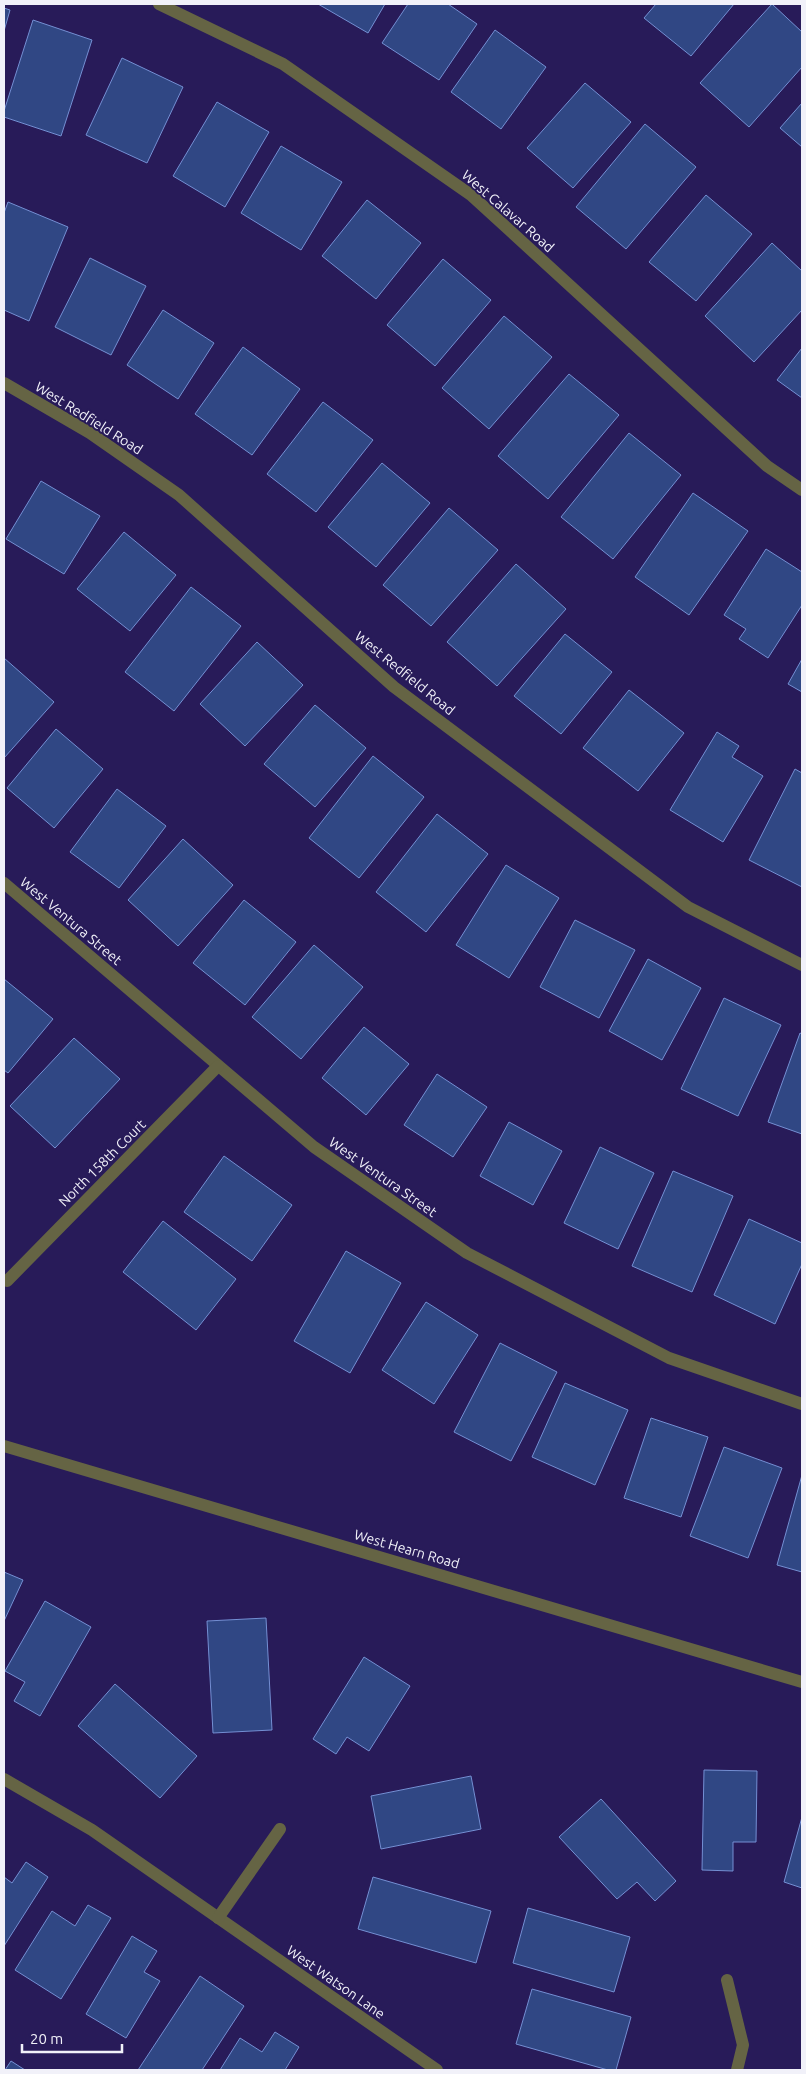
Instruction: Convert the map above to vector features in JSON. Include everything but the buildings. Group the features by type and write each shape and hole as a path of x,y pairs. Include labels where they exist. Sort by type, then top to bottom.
{"street":[{"name":"West Calavar Road","path":"159,4 283,64 471,195 767,466 802,490"},
{"name":"West Redfield Road","path":"4,383 90,433 179,496 394,687 688,907 802,965"},
{"name":"West Ventura Street","path":"4,883 314,1147 467,1252 669,1358 802,1404"},
{"name":"North 158th Court","path":"7,1280 218,1066"},
{"name":"West Hearn Road","path":"4,1446 802,1682"},
{"name":"West Watson Lane","path":"4,1779 92,1830 438,2070"},
{"path":"218,1918 280,1829"},
{"path":"727,1980 743,2045 737,2070"}]}
